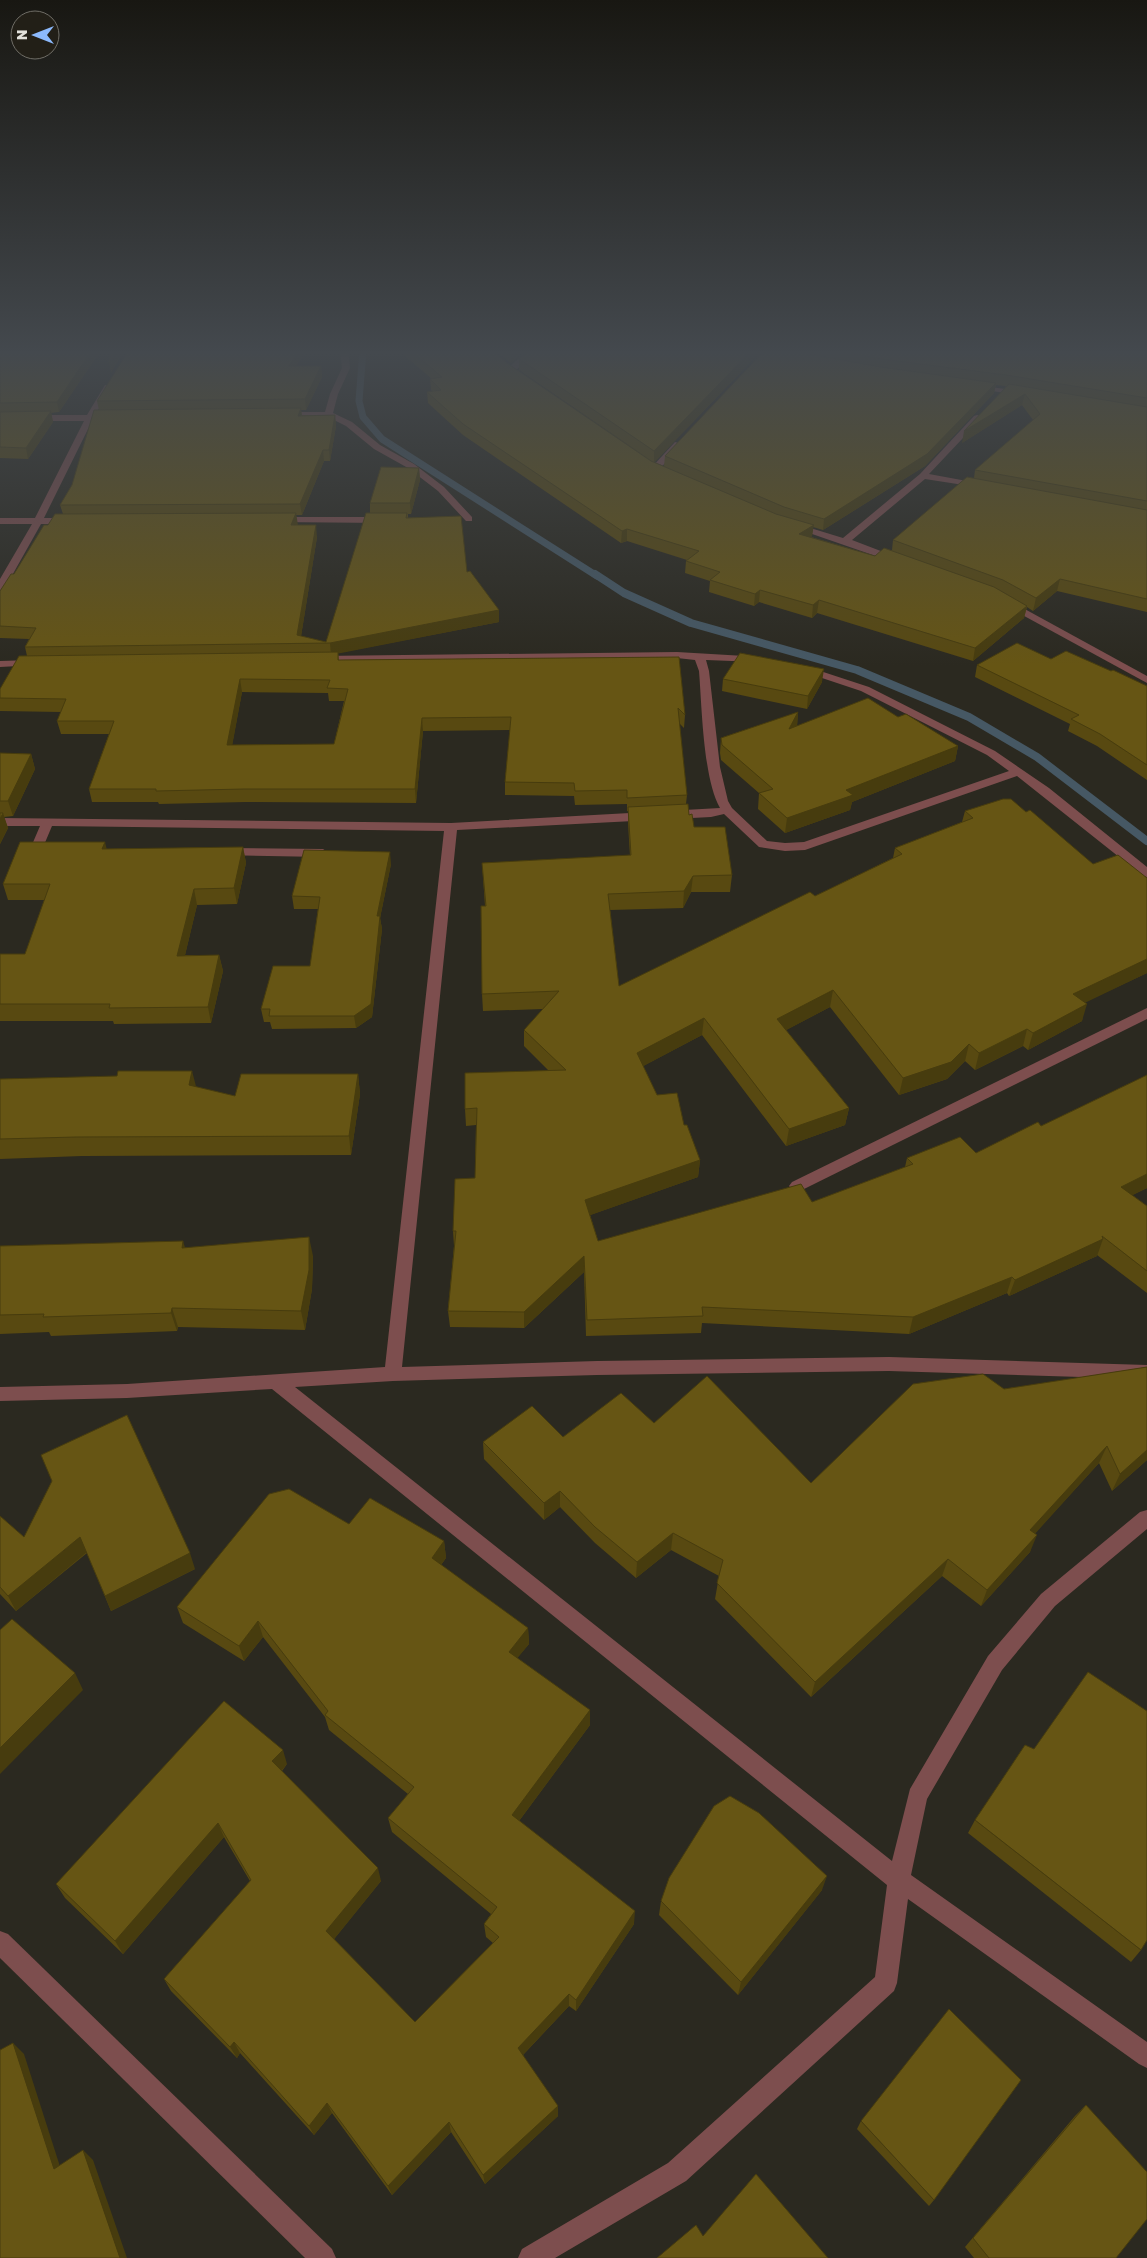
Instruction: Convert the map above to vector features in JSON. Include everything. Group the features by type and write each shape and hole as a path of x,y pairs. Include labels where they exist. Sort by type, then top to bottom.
{"street":[{"path":"0,588 38,521 71,455"},
{"path":"392,455 411,466 441,489 469,519 459,519"},
{"path":"656,468 668,455"},
{"path":"845,541 923,476 943,455"},
{"path":"923,476 991,488"},
{"path":"263,520 390,520"},
{"path":"0,522 77,521"},
{"path":"788,524 845,541 907,564"},
{"path":"996,596 1147,680"},
{"path":"309,660 677,655 700,658 744,657 774,661"},
{"path":"700,658 704,671 714,767 722,801 727,810 763,844 785,847 805,846 1018,772"},
{"path":"0,664 40,663"},
{"path":"792,665 825,674 865,689 991,753 1147,873"},
{"path":"0,822 451,826 711,813 727,810"},
{"path":"48,822 38,842 38,847 47,850 66,850"},
{"path":"393,1374 451,826"},
{"path":"214,852 332,853"},
{"path":"797,1186 1147,1013"},
{"path":"0,1394 128,1391 277,1383 393,1374 888,1364 1147,1372"},
{"path":"277,1383 899,1880 1147,2056"},
{"path":"531,2258 677,2172 886,1983 899,1880 917,1796 995,1663 1048,1600 1147,1518"},
{"path":"0,1942 323,2258"}],"building":[{"path":"81,455 321,455 300,504 60,505 72,485"},
{"path":"510,455 643,455 651,461 776,514 814,525 799,534 875,556 884,548 994,587 1027,606 975,648 819,600 813,605 760,590 755,594 710,580 720,572 686,561 699,551 627,529 622,531"},
{"path":"925,455 824,519 784,507 665,456"},
{"path":"992,455 1147,455 1147,501 975,470"},
{"path":"381,467 419,468 410,503 370,503"},
{"path":"967,477 1147,510 1147,599 1060,579 1036,598 1003,580 893,540"},
{"path":"296,513 291,525 316,525 297,635 326,642 366,513 407,513 406,518 461,516 467,572 470,571 499,610 330,643 25,647 36,628 0,626 0,591 11,574 14,574 44,525 48,525 55,514"},
{"path":"1017,643 1051,659 1066,651 1147,686 1147,765 1100,734 1071,719 1079,715 977,665"},
{"path":"338,652 338,660 679,657 685,715 678,708 687,795 627,798 627,790 575,791 574,783 505,782 511,717 422,718 415,789 156,791 156,789 89,789 114,721 57,721 66,699 0,698 0,689 19,656","holes":["240,679 330,680 327,688 348,689 334,744 227,745"]},
{"path":"740,653 824,669 808,696 723,679"},
{"path":"868,698 898,717 906,714 958,746 846,790 853,795 787,818 759,793 773,789 722,745 721,738 798,712 789,729"},
{"path":"0,753 31,754 8,801 0,801"},
{"path":"1003,799 1011,799 1026,812 1030,810 1093,864 1118,855 1147,878 1147,959 1073,994 1087,1004 1033,1033 1027,1029 979,1053 969,1044 951,1062 903,1078 833,990 777,1019 849,1108 789,1129 704,1018 637,1053 657,1095 677,1093 684,1125 687,1125 700,1160 585,1200 598,1241 801,1184 812,1202 913,1164 907,1158 960,1137 976,1153 1038,1122 1041,1126 1147,1075 1147,1174 1121,1187 1147,1206 1147,1271 1102,1236 1103,1239 1015,1280 1012,1277 913,1317 702,1307 703,1316 587,1320 584,1256 524,1312 448,1311 456,1231 453,1231 455,1179 475,1178 477,1108 465,1109 465,1073 566,1070 524,1030 559,991 482,994 481,906 486,906 482,863 631,855 628,807 688,804 689,815 692,814 694,827 725,827 732,875 693,876 684,891 608,894 619,986 810,892 815,896 902,854 895,848 973,818 965,811"},
{"path":"20,842 105,842 102,849 243,847 234,888 194,889 177,956 219,955 208,1007 109,1008 110,1004 0,1004 0,954 25,954 50,884 3,884"},
{"path":"304,850 390,852 377,916 380,916 371,1004 354,1016 269,1016 270,1009 261,1009 273,966 310,966 320,897 292,896"},
{"path":"118,1071 192,1071 189,1085 235,1096 241,1074 358,1074 349,1136 0,1139 0,1079 117,1076"},
{"path":"309,1237 309,1270 301,1311 172,1308 171,1313 43,1317 44,1314 0,1315 0,1246 183,1241 182,1248"},
{"path":"1147,1367 1147,1450 1120,1474 1107,1446 1030,1530 1037,1535 987,1590 948,1559 815,1682 717,1583 723,1560 673,1533 637,1562 595,1527 560,1491 544,1503 483,1442 532,1406 563,1437 621,1393 654,1423 707,1376 811,1483 913,1384 983,1374 1004,1389"},
{"path":"127,1415 190,1553 105,1596 80,1537 8,1596 0,1587 0,1516 24,1537 52,1481 41,1455"},
{"path":"289,1489 349,1524 370,1498 444,1541 432,1558 528,1628 509,1652 590,1710 512,1815 635,1911 576,2000 569,1994 518,2048 558,2106 483,2175 449,2122 388,2186 327,2103 309,2126 234,2042 230,2047 164,1979 251,1880 218,1823 115,1941 56,1884 224,1701 283,1750 272,1761 378,1868 326,1931 415,2022 499,1937 484,1924 497,1907 388,1818 414,1787 325,1715 328,1711 258,1621 239,1646 177,1607 269,1494"},
{"path":"12,1619 75,1673 0,1748 0,1630"},
{"path":"1088,1672 1147,1711 1147,1940 1141,1950 975,1820 1025,1745 1034,1749"},
{"path":"730,1796 759,1813 827,1876 741,1982 661,1901 669,1878 714,1806"},
{"path":"949,2009 1021,2080 934,2200 861,2121"},
{"path":"13,2043 54,2169 83,2150 120,2258 0,2258 0,2050"},
{"path":"1086,2105 1147,2172 1147,2219 1116,2258 989,2258 973,2238"},
{"path":"756,2174 828,2258 657,2258 696,2225 703,2236"}],"waterway":[{"path":"408,455 597,576"},
{"path":"595,574 624,593 691,623 857,670 969,717 1037,757 1147,841"}]}
